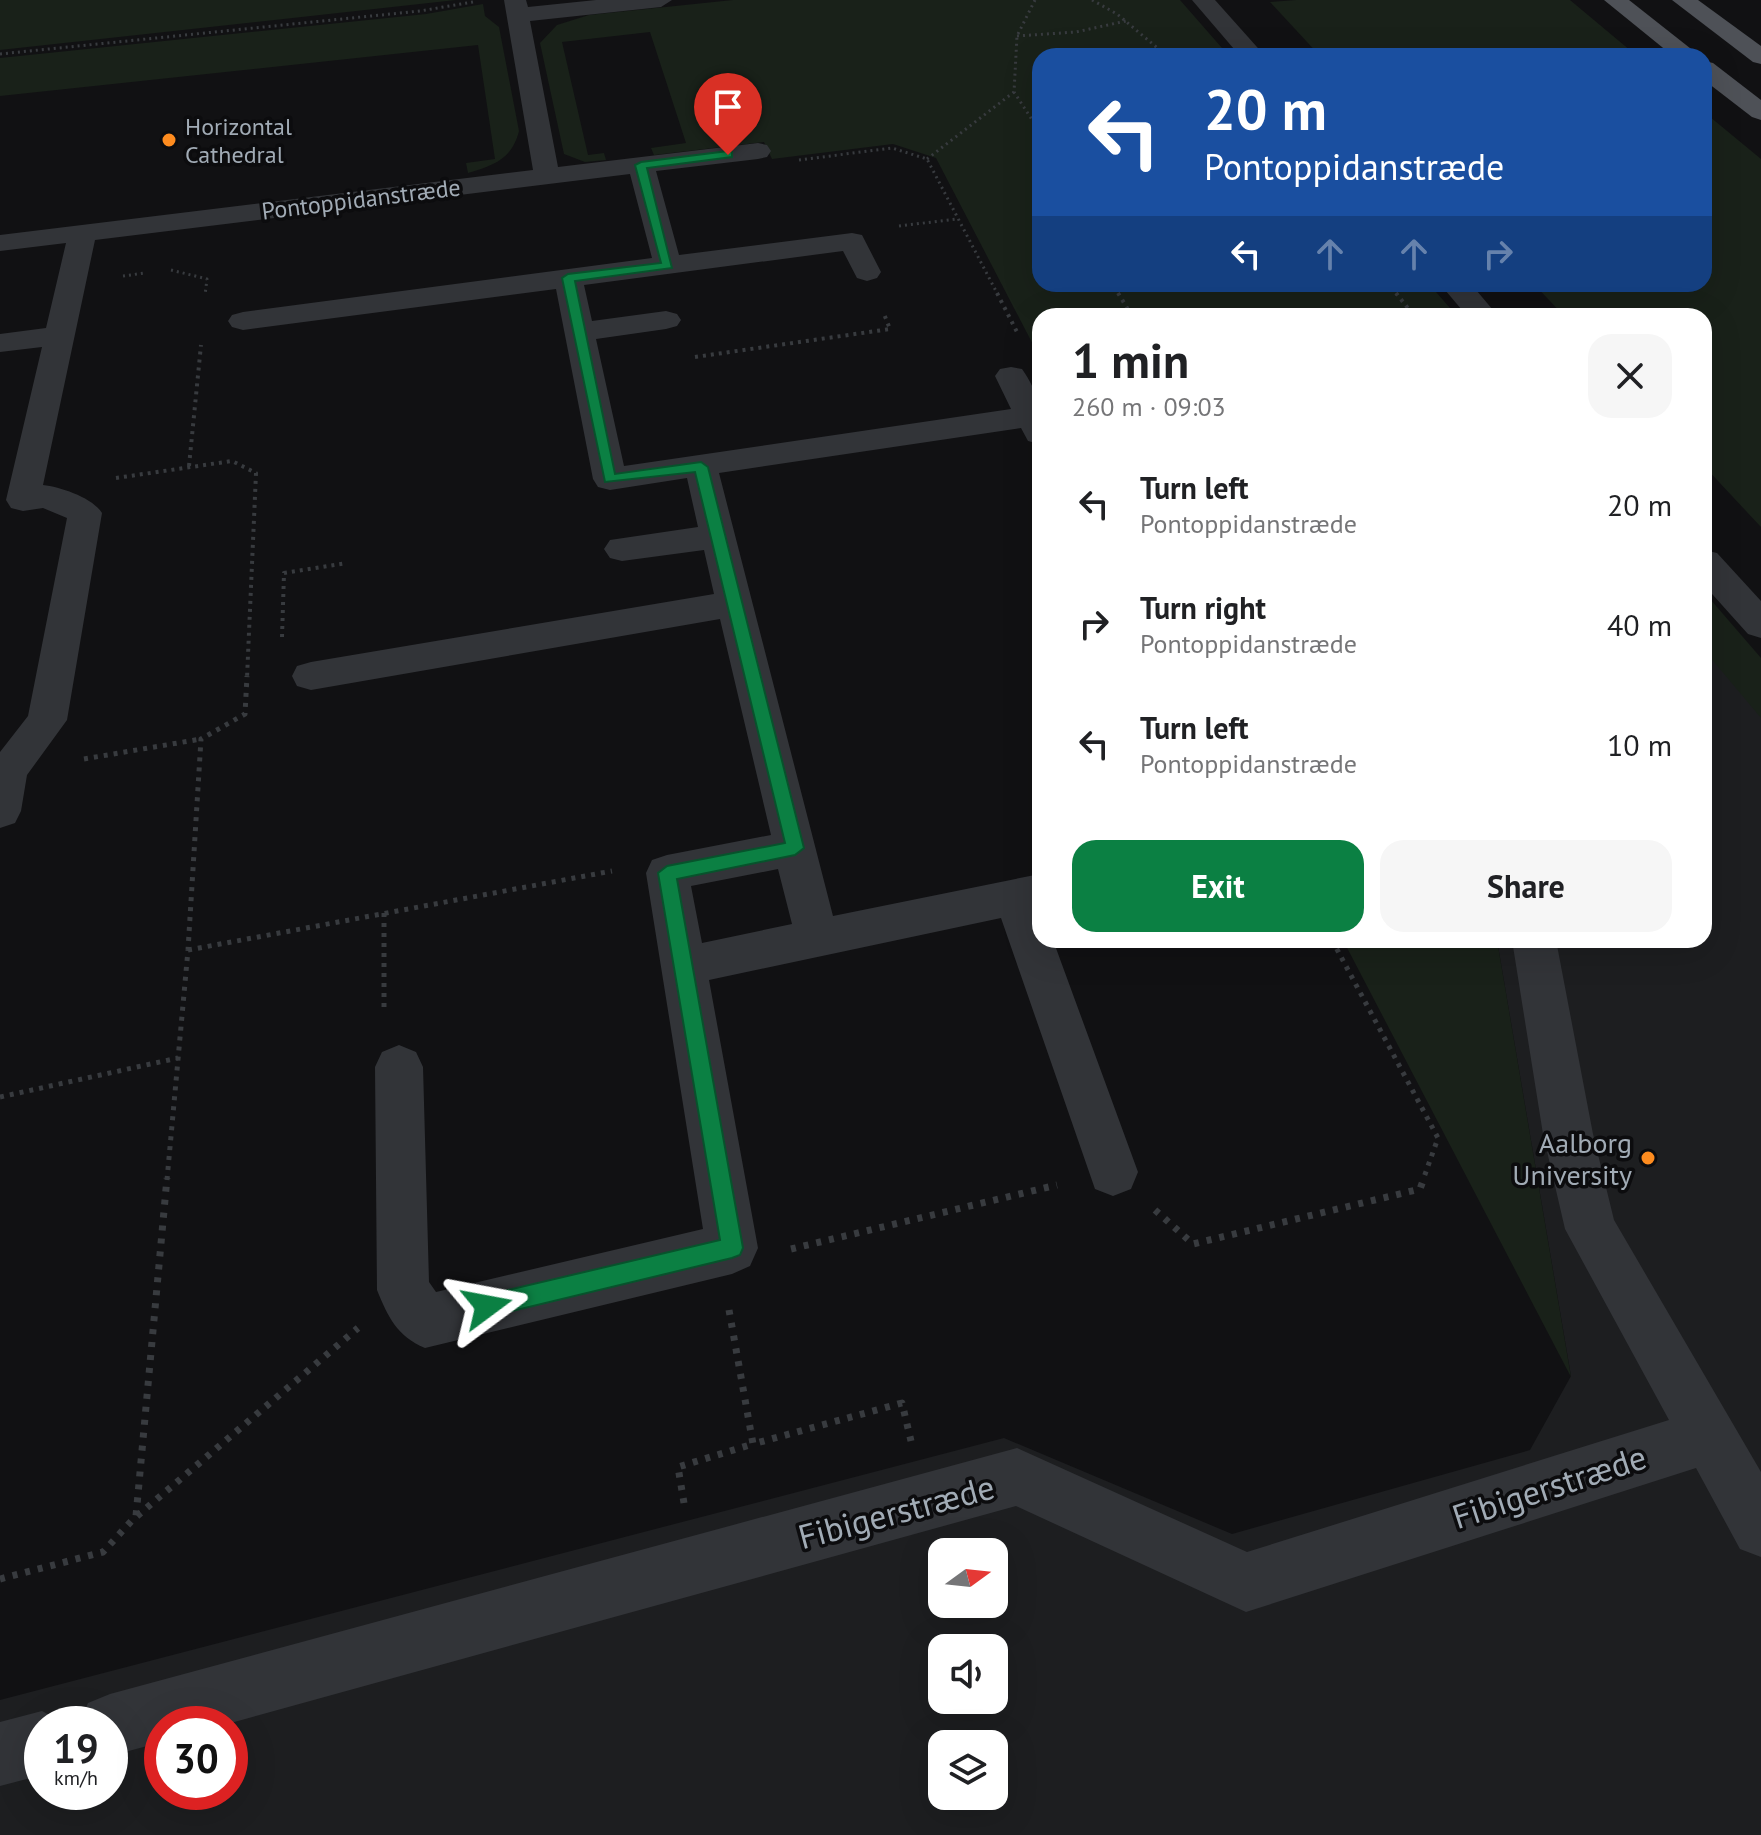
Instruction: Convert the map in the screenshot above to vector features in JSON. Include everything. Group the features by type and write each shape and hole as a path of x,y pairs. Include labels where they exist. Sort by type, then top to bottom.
{"main road":[{"path":"1615,0 1678,48"},
{"path":"1683,0 1761,57"},
{"path":"1712,74 1761,112"}],"street":[{"path":"547,177 516,7 661,0"},
{"path":"1203,0 1246,48"},
{"name":"Pontoppidanstræde","path":"0,243 758,151"},
{"path":"641,165 668,265"},
{"path":"3,791 47,720 85,513 23,499 82,233"},
{"path":"243,321 852,241 867,272"},
{"path":"568,278 610,479 1032,425"},
{"path":"1462,292 1476,308"},
{"path":"579,332 666,320"},
{"path":"0,343 60,335"},
{"path":"1011,376 1032,419"},
{"path":"701,467 817,938"},
{"path":"622,549 718,536"},
{"path":"1712,571 1761,625"},
{"path":"311,676 735,603"},
{"path":"399,1067 403,1290 425,1321 732,1248 667,873 795,848"},
{"path":"684,966 1028,894"},
{"path":"1045,948 1113,1172"},
{"path":"1535,948 1568,1134 1591,1229 1761,1528"},
{"name":"Fibigerstræde","path":"128,1720 1017,1477 1246,1582 1708,1436"},
{"path":"0,1754 24,1748"}],"path":[{"path":"0,54 420,11 481,0"},
{"path":"1032,120 1014,92 1017,36 1035,0"},
{"path":"1092,0 1126,21 1158,48"},
{"path":"1017,36 1076,32 1126,21"},
{"path":"1014,92 927,159 1023,344"},
{"path":"852,241 865,231 957,219"},
{"path":"161,271 176,269 207,279 206,294"},
{"path":"693,357 890,329 867,272"},
{"path":"71,283 146,273"},
{"path":"1395,292 1408,308"},
{"path":"189,467 201,341"},
{"path":"3,791 201,739 245,714 256,473 232,461 61,486 23,499"},
{"path":"311,676 281,672 284,573 347,563"},
{"path":"136,1516 188,950 201,739"},
{"path":"188,950 647,865 667,873"},
{"path":"384,913 384,1051 399,1067"},
{"path":"753,1444 729,1314 732,1248 775,1253 1113,1172 1193,1244 1420,1189 1438,1138 1336,948"},
{"path":"0,1097 178,1058"},
{"path":"0,1579 103,1552 136,1516 403,1290"},
{"path":"695,1566 678,1467 902,1403 926,1503"}],"shaded area":[{"path":"0,0 456,0 0,50"},
{"path":"733,0 1180,0 1222,48 1032,48 1032,292 1436,292 1450,308 1032,308 1032,343 936,158 893,144 772,159 764,142 654,155 651,148 686,143 650,32 562,42 588,155 604,153 606,160 585,162 564,154 540,43 557,25 589,15"},
{"path":"1570,0 1627,48 1313,48 1270,2"},
{"path":"483,4 485,16 499,27 519,131 512,148 501,160 468,173 466,163 495,159 478,45 0,96 0,58 426,14"},
{"path":"1712,119 1761,159 1761,527 1712,475 1712,308 1556,308 1542,292 1712,292"},
{"path":"1712,601 1761,658 1761,718 1712,660"},
{"name":"Aalborg University","path":"1712,637 1761,694 1761,1835 0,1835 0,1700 1004,1438 1232,1534 1530,1450 1571,1376 1498,948 1712,948"},
{"path":"1347,948 1498,948 1571,1377"}],"place":[{"name":"Horizontal Cathedral","path":"169,140"},
{"name":"Aalborg University","path":"1648,1158"}],"route":[{"path":"487,1306 732,1248 667,873 795,848 701,467 610,479 568,278 668,265 641,165 728,155"}]}
